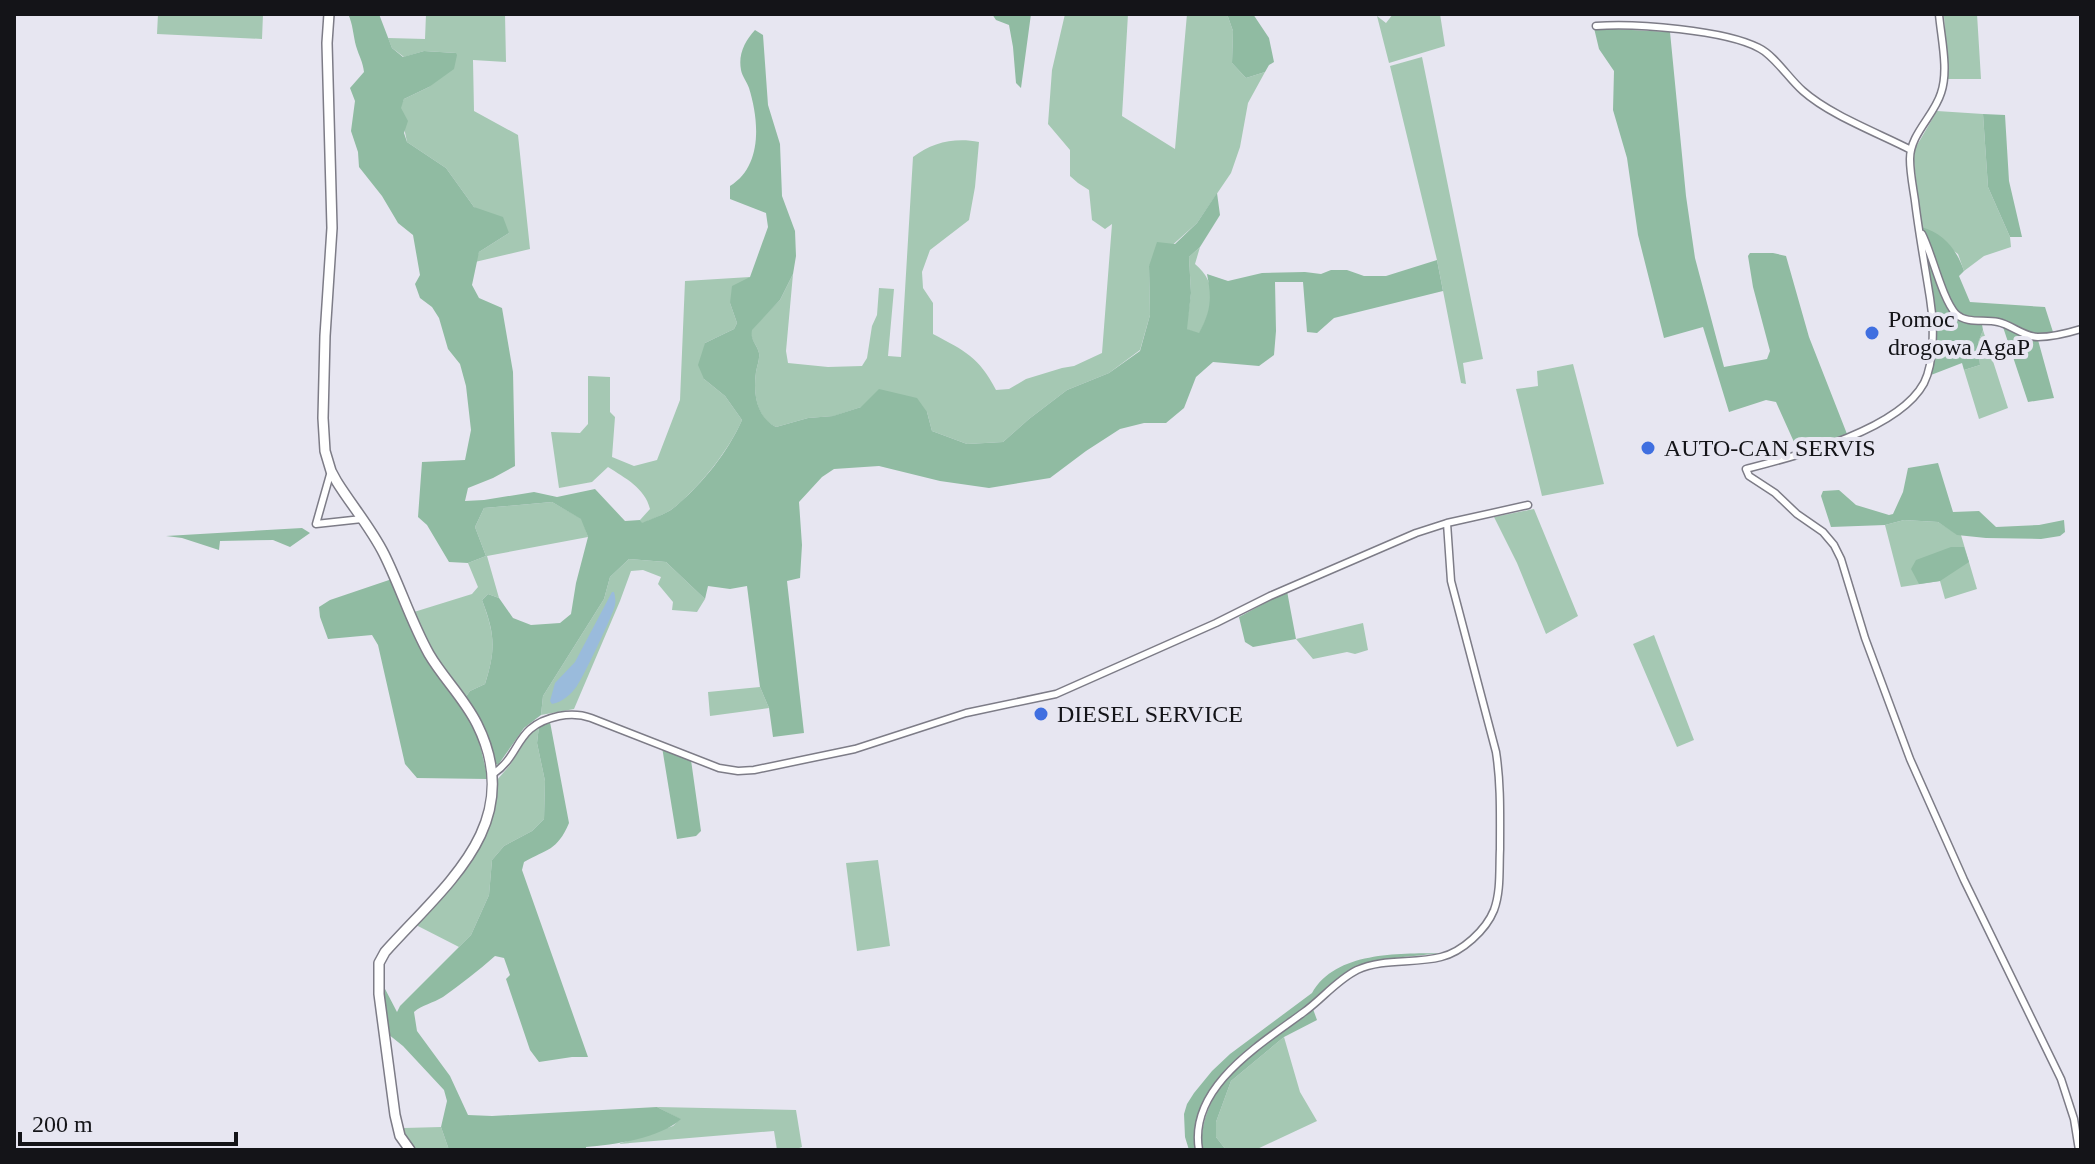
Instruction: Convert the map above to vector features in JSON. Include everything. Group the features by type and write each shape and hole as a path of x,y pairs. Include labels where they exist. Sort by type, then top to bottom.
{"street":[{"path":"329,14 327,43 332,228 325,336 325,451 331,471 382,550 431,657 476,722 493,774 491,808 471,854 454,878 385,952 379,963 379,994 395,1115 400,1136 410,1150"},
{"path":"1939,14 1944,68 1942,89 1911,150 1910,167 1931,302 1933,330 1928,373 1918,391 1885,419 1803,453 1746,469 1749,476 1823,532 1841,559 1865,638 1910,759 1964,880 2061,1079 2074,1119 2079,1150"},
{"path":"1596,26 1687,31 1729,37 1762,48 1803,91 1830,109 1911,150"},
{"path":"1918,227 1955,313 1966,320 2004,323 2033,337 2081,329"},
{"path":"331,471 316,524 362,519"},
{"path":"493,774 504,765 530,728 541,721 572,714 605,723 719,768 738,771 855,749 966,713 1056,694 1334,567 1416,533 1528,505"},
{"path":"1199,1150 1198,1130 1209,1099 1229,1072 1274,1033 1357,970 1381,963 1439,958 1459,949 1485,925 1495,907 1499,877 1498,767 1451,581 1447,523"}],"green space":[{"path":"158,14 263,14 262,39 157,34"},
{"path":"348,14 379,14 392,48 403,57 424,51 456,53 454,69 429,87 404,99 401,108 408,121 404,133 407,142 446,168 474,207 503,217 509,233 479,252 472,285 479,298 502,308 513,372 515,466 468,488 465,501 534,492 557,497 595,489 625,521 640,520 642,523 676,506 705,477 730,444 742,420 725,396 704,379 698,365 705,343 734,329 737,323 730,303 732,286 750,277 768,227 766,213 730,199 730,186 748,167 756,142 755,114 740,64 743,48 755,30 763,35 768,105 780,144 782,196 795,231 793,274 780,300 752,330 759,355 755,380 757,403 764,417 776,427 861,407 879,389 917,398 927,412 932,431 967,444 1003,442 1067,390 1109,373 1140,351 1150,315 1149,266 1157,242 1175,244 1197,223 1217,193 1220,215 1200,247 1189,257 1191,293 1187,329 1199,333 1206,318 1210,298 1207,274 1228,281 1262,273 1321,274 1331,270 1386,276 1437,260 1443,291 1334,318 1317,333 1307,332 1303,282 1275,282 1274,355 1259,366 1213,362 1196,377 1184,408 1166,423 1144,423 1120,429 1050,478 989,488 940,481 879,466 834,469 822,477 799,502 802,545 800,578 787,581 804,733 773,737 769,708 760,687 747,586 730,589 708,586 705,599 666,562 629,559 610,577 604,599 543,696 541,715 524,728 498,765 487,732 465,698 470,691 485,684 491,661 492,632 482,600 488,594 499,598 513,618 531,625 560,623 571,614 588,537 581,519 552,502 484,508 475,527 486,556 468,563 449,562 427,525 418,517 422,462 465,460 471,430 466,386 460,364 448,349 439,318 432,307 420,298 415,284 420,275 413,235 398,223 359,167 351,131 355,101 350,88 364,72"},
{"path":"426,14 505,14 506,62 473,60 474,111 518,135 530,249 475,262 479,252 509,233 474,207 446,168 407,142 400,108 404,99 429,87 456,53 424,51 404,57 392,48 388,38 425,39"},
{"path":"992,14 1031,14 1021,88 1016,83 1009,25 996,20"},
{"path":"1065,14 1128,14 1122,116 1175,149 1187,14 1227,14 1233,31 1232,63 1246,78 1265,72 1248,103 1240,147 1231,173 1197,223 1149,266 1150,315 1140,350 1109,373 1067,390 1003,442 967,444 932,431 927,412 861,407 834,416 808,418 776,427 769,423 760,411 756,396 759,355 751,330 780,300 793,274 786,351 788,363 862,366 867,358 877,315 879,288 894,289 888,356 901,357 913,157 944,142 979,142 969,220 930,250 922,272 923,288 933,303 933,334 970,356 996,390 1009,389 1026,379 1074,366 1102,353 1112,224 1105,229 1092,220 1089,190 1070,176 1070,150 1048,124 1052,70"},
{"path":"1227,14 1253,14 1269,38 1274,62 1265,72 1246,78 1232,63 1233,31"},
{"path":"1393,14 1440,14 1445,46 1389,63 1377,16 1386,23"},
{"path":"1977,14 1981,79 1948,79 1944,16"},
{"path":"1594,28 1670,32 1695,258 1724,367 1767,359 1770,351 1748,256 1750,253 1773,253 1786,256 1809,337 1847,434 1798,451 1776,402 1766,400 1729,412 1703,327 1664,338 1638,235 1627,158 1613,110 1614,71 1599,49"},
{"path":"1422,57 1483,359 1463,363 1466,384 1461,383 1437,260 1390,66"},
{"path":"1937,111 1983,114 1988,187 2010,237 2011,247 1984,256 1964,271 1958,254 1921,227 1913,152"},
{"path":"1983,114 2005,115 2009,181 2022,237 2010,237 1988,187"},
{"path":"1921,227 1943,238 1958,256 1964,271 1959,276 1970,302 2045,307 2053,332 2035,334 1981,319 1983,330 1978,343 1980,365 1964,370 1962,363 1931,375 1935,309"},
{"path":"1200,247 1195,264 1208,280 1211,297 1208,315 1199,334 1186,329 1191,293 1189,257"},
{"path":"750,277 730,303 737,323 734,329 705,343 704,379 725,396 742,420 722,455 695,488 672,509 641,524 640,520 650,509 644,495 634,484 608,467 592,482 559,488 551,432 580,433 588,424 588,376 610,377 610,412 615,417 612,457 634,466 657,460 680,400 685,281"},
{"path":"2003,327 2038,340 2054,398 2028,402"},
{"path":"1983,330 2008,408 1979,419 1964,370 1980,365 1978,343"},
{"path":"1573,364 1604,484 1542,496 1516,389 1538,386 1537,371"},
{"path":"1938,463 1953,512 1979,511 1996,527 2039,525 2064,520 2065,532 2060,536 2041,539 1986,538 1957,535 1938,522 1904,520 1885,525 1831,527 1821,496 1823,491 1839,490 1856,505 1889,515 1893,514 1903,492 1908,468"},
{"path":"552,502 582,519 588,537 487,556 499,598 488,594 482,600 492,633 491,661 485,684 470,691 465,698 434,655 414,612 472,594 478,587 468,563 486,556 475,527 484,508"},
{"path":"1534,509 1578,616 1546,634 1494,517"},
{"path":"1904,520 1938,522 1961,535 1977,589 1945,599 1940,581 1901,587 1885,525"},
{"path":"302,528 310,533 290,547 273,540 220,541 219,550 166,536"},
{"path":"1951,547 1964,547 1969,562 1940,581 1919,584 1911,569 1916,560"},
{"path":"629,559 666,562 705,599 697,612 672,610 673,602 658,584 661,577 643,570 631,571 574,709 541,715 543,696 604,599 610,577"},
{"path":"392,579 427,657 464,706 477,732 488,779 417,778 405,764 378,645 372,635 328,639 319,607 330,600"},
{"path":"1287,591 1296,639 1253,647 1245,642 1239,617"},
{"path":"1363,623 1368,650 1355,654 1347,652 1313,659 1296,639"},
{"path":"1654,635 1694,740 1677,747 1633,644"},
{"path":"760,687 769,708 710,716 708,692"},
{"path":"550,722 569,823 556,844 524,862 522,870 588,1057 539,1062 530,1050 506,979 510,975 504,958 495,956 443,997 414,1012 417,1031 450,1076 468,1115 657,1107 681,1119 649,1136 586,1147 586,1150 449,1150 441,1127 447,1101 444,1090 388,1034 383,985 397,1012 471,935 489,895 492,860 504,846 532,831 544,819 545,781 537,743 539,726"},
{"path":"539,726 537,743 545,781 544,819 532,831 504,846 492,860 489,895 471,935 459,947 414,924 461,876 474,858 493,816 497,780 532,730"},
{"path":"662,747 691,760 701,831 696,836 677,839"},
{"path":"878,860 890,946 857,951 846,863"},
{"path":"1440,953 1361,965 1265,1037 1229,1068 1214,1086 1203,1105 1197,1127 1197,1150 1189,1150 1184,1114 1194,1093 1230,1054 1312,993 1323,979 1336,969 1369,958"},
{"path":"1313,1009 1317,1020 1284,1037 1231,1081 1216,1122 1216,1137 1226,1150 1202,1150 1203,1126 1210,1104 1222,1085 1255,1050"},
{"path":"1284,1037 1300,1092 1317,1121 1255,1150 1226,1150 1216,1137 1216,1122 1231,1081"},
{"path":"657,1107 796,1110 802,1147 777,1150 774,1131 618,1144 673,1126 680,1119"},
{"path":"441,1127 449,1150 401,1150 404,1128"}],"water":[{"path":"612,592 615,600 613,610 580,681 566,697 552,704 550,701 555,683 575,662"}],"place":[{"name":"Pomoc drogowa AgaP","path":"1872,333"},
{"name":"AUTO-CAN SERVIS","path":"1648,448"},
{"name":"DIESEL SERVICE","path":"1041,714"}]}
